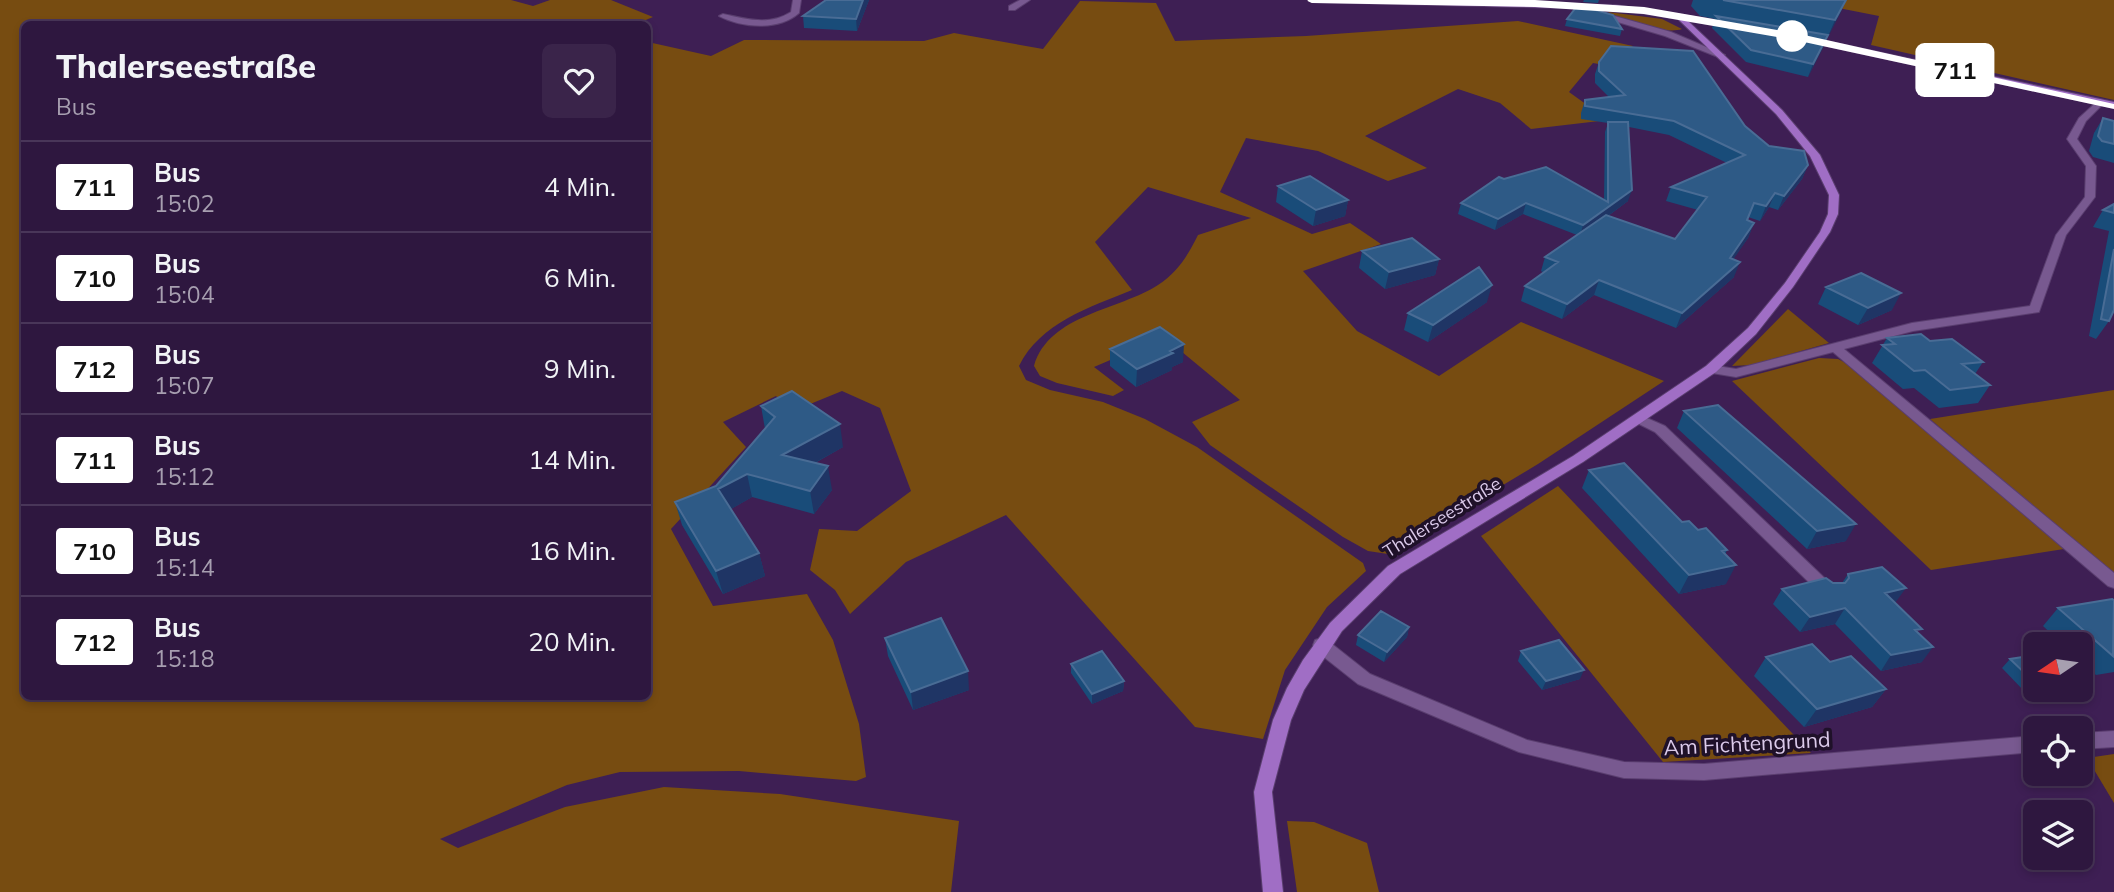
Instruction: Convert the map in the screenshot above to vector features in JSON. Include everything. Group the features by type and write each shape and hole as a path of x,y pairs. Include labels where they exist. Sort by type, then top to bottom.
{"main road":[{"path":"1313,0 1574,5 1679,16 1743,27"},
{"name":"Thalerseestraße","path":"1273,892 1263,792 1282,720 1296,688 1321,646 1362,599 1394,570 1640,419 1711,369 1752,331 1789,285 1825,232 1833,214 1833,195 1815,155 1779,112 1679,16"},
{"path":"1795,37 2114,105"}],"street":[{"path":"723,16 763,24 778,23 795,13 797,0"},
{"path":"1012,8 1026,0"},
{"path":"1574,5 1668,34 1721,55"},
{"path":"1711,369 1736,373 1837,349 1912,327 2035,309 2061,235 2090,197 2091,166 2072,139 2082,120 2100,102"},
{"path":"1837,349 2114,582"},
{"path":"1640,419 1660,429 1829,592"},
{"name":"Am Fichtengrund","path":"1321,646 1364,679 1525,747 1624,770 1704,772 2023,745"},
{"path":"2093,740 2114,739"}],"shaded area":[{"path":"0,0 511,0 533,6 550,0 611,0 653,17 643,21 21,21 21,700 651,700 651,43 711,56 744,40 924,41 954,33 1043,49 1080,1 1156,3 1175,41 1306,36 1518,21 1633,46 1610,66 1593,63 1569,92 1608,120 1531,129 1500,103 1458,89 1365,136 1427,168 1388,181 1318,151 1246,138 1220,192 1312,234 1350,223 1381,244 1303,271 1357,331 1439,376 1521,322 1664,381 1538,464 1388,554 1368,551 1343,537 1210,445 1192,422 1240,400 1164,337 1094,367 1124,390 1113,396 1057,383 1040,376 1034,366 1042,349 1054,335 1070,324 1142,294 1171,275 1182,263 1198,235 1251,218 1148,187 1095,242 1132,290 1083,310 1053,328 1028,351 1019,366 1026,380 1050,390 1103,402 1145,419 1197,447 1363,563 1366,571 1327,607 1285,670 1263,739 1195,727 1006,515 906,562 850,614 835,590 810,570 819,529 857,531 911,491 880,408 842,391 793,411 776,396 723,422 746,447 671,529 713,606 807,594 833,640 859,724 866,777 856,781 739,771 620,772 567,785 440,839 458,848 565,807 664,787 780,794 959,821 951,892 0,892"},
{"path":"1798,0 2114,0 2114,100 1871,45 1879,16"},
{"path":"1608,12 1662,19 1682,29 1655,29"},
{"path":"1788,309 1829,343 1751,365 1732,366"},
{"path":"1819,358 1838,359 1848,364 2064,549 1931,570 1732,381"},
{"path":"2114,390 2114,574 1930,419"},
{"path":"1558,486 1811,753 1663,762 1481,536"},
{"path":"2114,754 2114,803 2093,768 2093,757"},
{"path":"1287,821 1314,822 1367,843 1379,892 1297,892"}],"building":[{"path":"826,0 863,0 856,19 803,16"},
{"path":"1723,0 1846,0 1835,20"},
{"path":"1578,5 1613,15 1622,29 1567,19"},
{"path":"1716,16 1828,35 1813,64 1751,50"},
{"path":"1611,46 1693,51 1745,126 1769,146 1804,151 1808,165 1784,196 1775,193 1766,206 1754,203 1747,220 1754,223 1730,258 1740,262 1682,313 1599,280 1567,304 1525,286 1558,262 1545,257 1606,215 1675,239 1707,197 1671,187 1745,155 1674,121 1585,106 1585,100 1625,95 1599,71 1599,62"},
{"path":"2103,118 2114,121 2114,144 2102,141 2098,136"},
{"path":"1608,122 1628,122 1632,190 1583,225 1526,203 1498,219 1461,203 1499,177 1504,179 1546,167 1608,202"},
{"path":"1310,176 1348,200 1316,210 1278,186"},
{"path":"2114,204 2114,213 2103,210"},
{"path":"1412,238 1439,259 1389,272 1362,251"},
{"path":"2114,249 2114,310 2109,321 2101,319"},
{"path":"1479,267 1492,285 1433,325 1408,313"},
{"path":"1861,273 1901,293 1868,308 1826,287"},
{"path":"1160,327 1184,344 1170,351 1173,353 1137,369 1110,349"},
{"path":"1921,334 1930,341 1952,339 1983,362 1962,364 1990,385 1950,390 1925,370 1914,371 1882,345 1895,344 1887,338"},
{"path":"792,391 840,424 782,455 828,466 810,491 747,474 718,489 759,553 716,571 675,502 716,486 775,417 761,406"},
{"path":"1718,405 1856,524 1817,531 1684,411"},
{"path":"1624,463 1682,522 1689,521 1698,530 1706,528 1727,550 1722,551 1736,565 1689,575 1589,470"},
{"path":"1882,567 1906,588 1885,593 1922,629 1915,630 1933,647 1891,655 1845,608 1810,617 1782,589 1826,578 1833,583 1845,583 1849,578 1848,574"},
{"path":"2114,600 2113,656 2093,639 2093,632 2086,632 2058,608"},
{"path":"1381,611 1409,627 1387,652 1358,635"},
{"path":"941,618 968,671 911,692 885,638"},
{"path":"1559,640 1584,670 1546,681 1521,651"},
{"path":"1812,644 1830,662 1851,656 1886,689 1817,709 1766,657"},
{"path":"1102,651 1124,681 1092,694 1071,664"},
{"path":"2023,657 2023,671 2010,659"}],"bus line":[{"name":"711","path":"1312,0 1615,7 1795,37 2114,105"}]}
